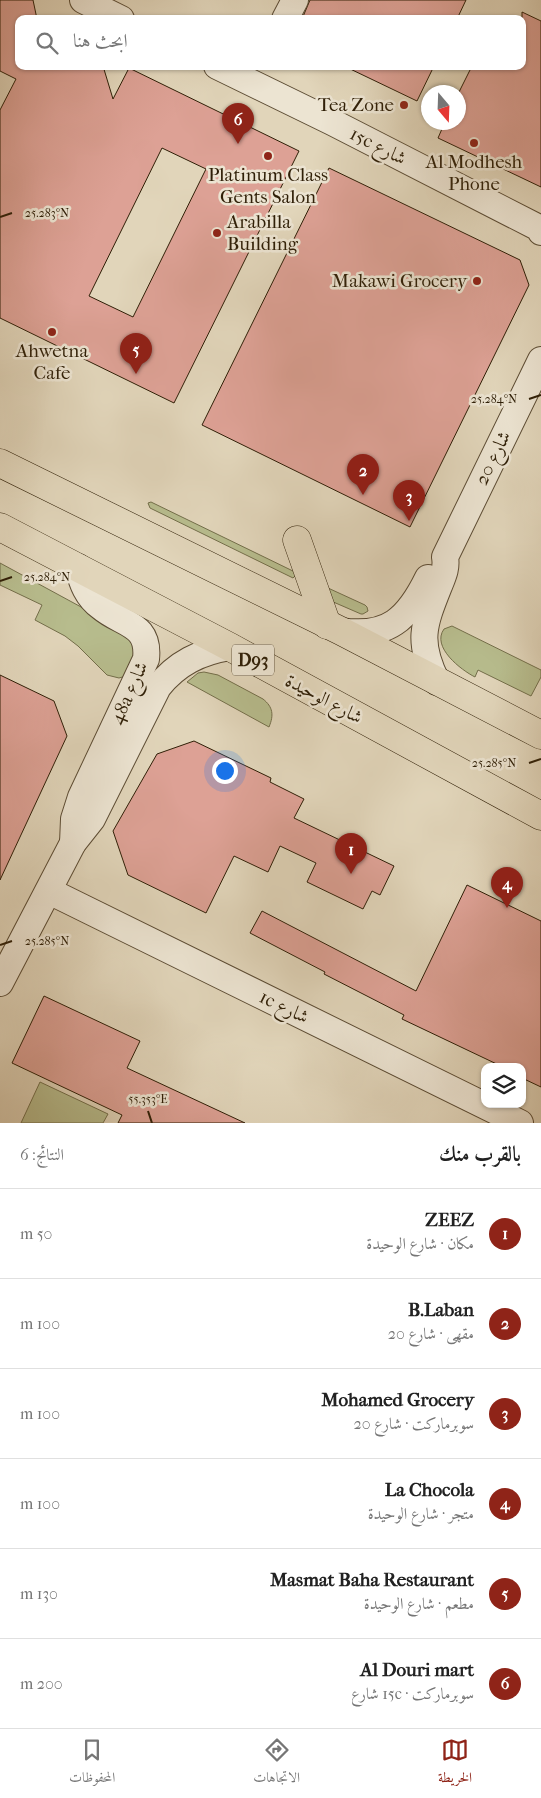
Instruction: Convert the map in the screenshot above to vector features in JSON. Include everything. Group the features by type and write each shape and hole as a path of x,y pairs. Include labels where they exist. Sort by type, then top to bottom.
{"main road":[{"path":"0,463 334,628 541,735"},
{"name":"شارع الوحيدة","path":"0,527 230,647 541,816"},
{"path":"297,540 334,628"}],"street":[{"path":"83,0 113,15"},
{"path":"288,15 295,0"},
{"name":"15c شارع","path":"235,70 258,75 332,122 540,229"},
{"name":"شارع 20","path":"334,628 357,634 373,632 389,626 414,605 435,563 445,557 541,360"},
{"name":"شارع 20","path":"436,682 428,664 424,645 424,626 444,573 445,557"},
{"name":"48a شارع","path":"73,843 74,819 81,797 146,659 147,650 146,641 142,633 135,626 102,608 90,597 82,583 78,567"},
{"name":"48a شارع","path":"0,984 73,843 92,819 158,687 179,665 195,656 212,650 230,647"},
{"name":"1c شارع","path":"48,891 520,1123"}],"green space":[{"path":"151,502 295,572 296,575 293,578 150,508 148,503"},
{"path":"0,563 129,633 140,645 126,676 119,678 107,675 78,646 65,636 35,620 42,605 0,585"},
{"path":"328,588 365,605 368,611 361,614 331,601"},
{"path":"452,626 541,670 541,677 531,696 478,670 475,677 462,669 449,657 441,643 444,629"},
{"path":"204,672 218,675 263,699 269,705 272,712 269,727 187,682 198,673"},
{"path":"40,1082 108,1114 103,1123 21,1123"}],"building":[{"name":"Arabilla Building","path":"0,0 33,0 36,15 15,15 15,70 104,70 113,99 128,70 133,70 299,151 174,403 0,318 0,110 16,79 0,71","holes":["162,148 206,169 133,317 89,296"]},
{"path":"310,0 466,0 459,15 304,15"},
{"path":"522,12 541,21 541,187 438,138 442,130 466,130 466,85 462,85 470,70 526,70 526,15 522,15"},
{"path":"352,70 432,70 425,85 421,85 421,93 417,101"},
{"path":"329,168 520,260 529,285 410,527 202,425"},
{"path":"0,675 54,701 67,736 0,880"},
{"path":"194,741 271,778 270,782 304,799 294,818 394,866 380,895 372,891 363,909 307,882 316,863 280,846 268,872 234,856 206,913 128,875 113,831 157,754"},
{"path":"467,885 541,921 541,1087 526,1080 526,1063 495,1063 402,1019 404,1015 250,933 262,911 416,991"},
{"path":"44,996 140,1041 127,1068 245,1123 118,1123 122,1115 12,1063"}],"place":[{"name":"Tea Zone","path":"404,105"},
{"name":"Al Modhesh Phone","path":"474,143"},
{"name":"Al Douri mart","path":"238,144"},
{"name":"Platinum Class Gents Salon","path":"268,156"},
{"name":"Arabilla Building","path":"217,233"},
{"name":"Makawi Grocery","path":"477,281"},
{"name":"Ahwetna Cafe","path":"52,332"},
{"name":"Masmat Baha Restaurant","path":"136,374"},
{"name":"B.Laban","path":"363,495"},
{"name":"Mohamed Grocery","path":"409,521"},
{"name":"ZEEZ","path":"351,874"},
{"name":"La Chocola","path":"507,908"}]}
